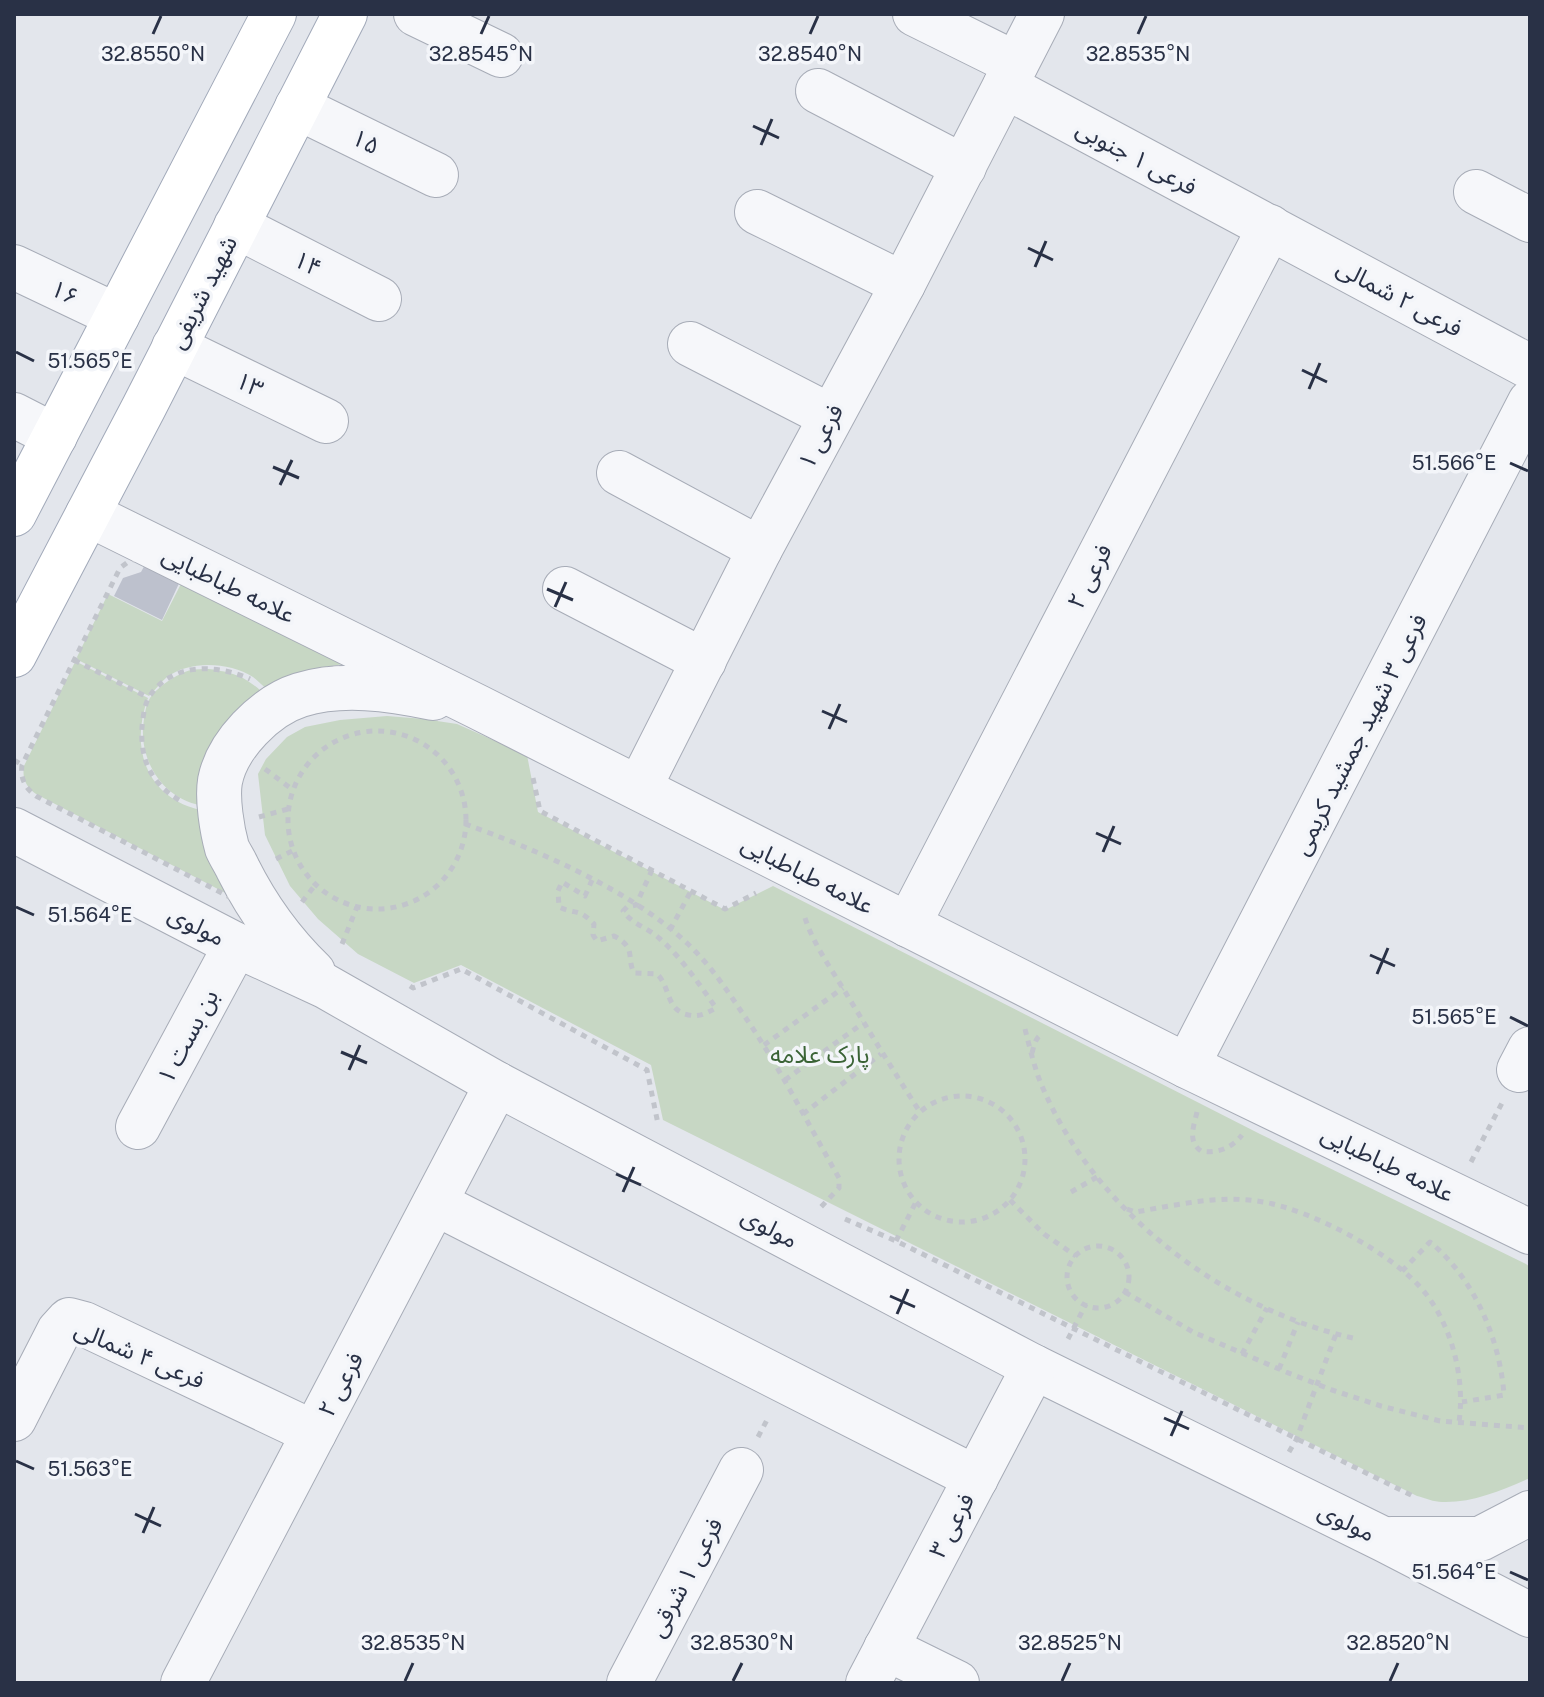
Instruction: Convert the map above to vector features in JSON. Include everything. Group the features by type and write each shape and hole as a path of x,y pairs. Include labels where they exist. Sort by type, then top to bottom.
{"main road":[{"path":"14,514 274,14"},
{"name":"شهید شریفی","path":"14,655 345,14"}],"street":[{"path":"416,14 501,55"},
{"name":"فرعی ۱ جنوبی","path":"915,14 1010,75 1270,227"},
{"name":"فرعی ۱","path":"639,788 760,549 903,284 1042,14"},
{"path":"818,91 964,167"},
{"name":"۱۵","path":"297,107 436,175"},
{"path":"1476,192 1530,220"},
{"path":"757,212 903,284"},
{"name":"۱۴","path":"236,226 379,299"},
{"name":"فرعی ۲ شمالی","path":"1270,227 1530,367"},
{"name":"فرعی ۲","path":"908,925 1270,227"},
{"name":"۱۶","path":"14,267 117,316"},
{"path":"690,344 830,416"},
{"name":"۱۳","path":"174,347 326,421"},
{"name":"فرعی ۳ شهید جمشید کریمی","path":"1187,1066 1530,402"},
{"path":"14,415 55,436"},
{"path":"619,473 760,549"},
{"name":"علامه طباطبایی","path":"88,514 478,707 1187,1066 1530,1232"},
{"path":"565,589 704,661"},
{"path":"327,987 275,930 244,882 227,848 220,810 220,781 231,753 252,725 276,708 299,696 321,691 348,688 397,691 478,707"},
{"name":"مولوی","path":"14,830 236,945 327,987 497,1084 1034,1367 1530,1615"},
{"name":"بن بست ۱","path":"138,1127 236,945"},
{"name":"فرعی ۲","path":"183,1683 497,1084"},
{"path":"435,1203 976,1478"},
{"name":"فرعی ۴ شمالی","path":"14,1419 59,1331 69,1320 84,1324 314,1433"},
{"name":"فرعی ۳","path":"877,1665 1034,1367"},
{"name":"فرعی ۱ شرقی","path":"629,1683 741,1470"},
{"path":"1385,1540 1480,1539 1530,1513"},
{"path":"877,1665 957,1683"}],"path":[{"path":"137,558 156,561 357,667 333,668 286,683 267,695 237,722 223,741 208,786 209,828 216,856 241,903 28,790 21,774 22,765 74,660 120,568 137,558"},
{"path":"74,660 149,698"},
{"path":"187,803 161,788 144,756 142,723 149,698 175,676 191,669 209,667 233,671 251,679 267,695"},
{"path":"365,731 395,732 421,742 444,760 460,785 466,814 464,844 451,871 430,892 404,906 374,910 357,907 345,904 316,884 300,865 290,837 289,809 297,781 314,757 338,740 365,731"},
{"path":"258,774 265,758"},
{"path":"14,760 22,765"},
{"path":"261,766 293,790"},
{"path":"531,768 540,811 725,909 761,891"},
{"path":"196,806 207,808"},
{"path":"253,808 256,829"},
{"path":"255,818 289,809"},
{"path":"465,824 527,848 592,880 636,905 688,944 722,983 764,1045 839,1178 839,1188 820,1208 896,1241 1422,1501"},
{"path":"274,868 271,862 294,850"},
{"path":"636,905 652,870"},
{"path":"592,880 585,896 562,882 558,891 559,907 584,914 594,924 593,935 597,941 614,936 623,941 631,954 634,973 660,976 673,1007 679,1012 696,1016 716,1008 683,961 657,936 627,917 623,911 636,905"},
{"path":"301,902 316,884"},
{"path":"670,930 691,891"},
{"path":"295,895 309,911"},
{"path":"349,949 339,942 357,907"},
{"path":"803,910 809,929 863,1023 920,1112"},
{"path":"403,983 413,988 461,969 647,1070 658,1125"},
{"path":"764,1045 843,988"},
{"path":"1018,1022 1025,1027 1038,1075 1074,1145 1097,1177 1140,1225 1202,1274 1298,1322 1353,1338"},
{"path":"785,1080 863,1023"},
{"path":"803,1114 881,1054"},
{"path":"1453,1195 1524,1060"},
{"path":"971,1096 992,1103 1009,1116 1021,1135 1025,1154 1023,1174 1015,1193 1002,1208 985,1218 965,1222 945,1220 926,1212 916,1202 902,1181 899,1159 902,1138 920,1112 949,1097 971,1096"},
{"path":"1198,1107 1192,1132 1194,1144 1201,1151 1214,1152 1227,1148 1238,1141 1247,1127"},
{"path":"1071,1192 1097,1177"},
{"path":"1010,1199 1044,1234 1076,1256"},
{"path":"1126,1209 1135,1212 1225,1199 1262,1202 1314,1218 1369,1247 1402,1271 1427,1295 1439,1315 1456,1360 1462,1402 1459,1422"},
{"path":"896,1241 916,1202"},
{"path":"1140,1225 1144,1214 1156,1208"},
{"path":"1402,1271 1430,1242 1445,1254 1463,1277 1485,1320 1503,1375 1504,1395 1462,1402"},
{"path":"1092,1246 1112,1249 1120,1255 1129,1272 1129,1283 1118,1300 1099,1308 1086,1304 1073,1294 1068,1284 1068,1274 1076,1256 1092,1246"},
{"path":"1125,1292 1193,1332 1317,1385 1440,1421 1530,1428"},
{"path":"1073,1328 1086,1304"},
{"path":"1242,1354 1267,1308"},
{"path":"1279,1369 1298,1322"},
{"path":"1296,1440 1336,1334"},
{"path":"741,1470 787,1380"}],"green space":[{"path":"184,578 345,664 305,673 268,690 253,677 233,668 198,666 167,677 149,696 78,660 108,594 162,621"},
{"path":"77,662 148,698 141,736 142,753 148,770 156,784 169,796 205,811 237,899 36,794 27,785 24,766"},
{"path":"209,669 240,677 266,695 206,806 179,797 159,780 147,756 143,728 147,705 158,689 186,672"},
{"name":"پارک علامه","path":"387,716 457,724 527,755 538,812 725,910 773,886 1260,1134 1526,1264 1530,1267 1530,1478 1487,1495 1454,1502 1439,1502 1417,1496 663,1120 651,1065 461,965 414,983 358,954 318,919 290,886 265,835 258,774 266,759 287,737 305,727"}],"building":[{"path":"147,561 182,577 162,620 114,596 123,578 141,572"}]}
